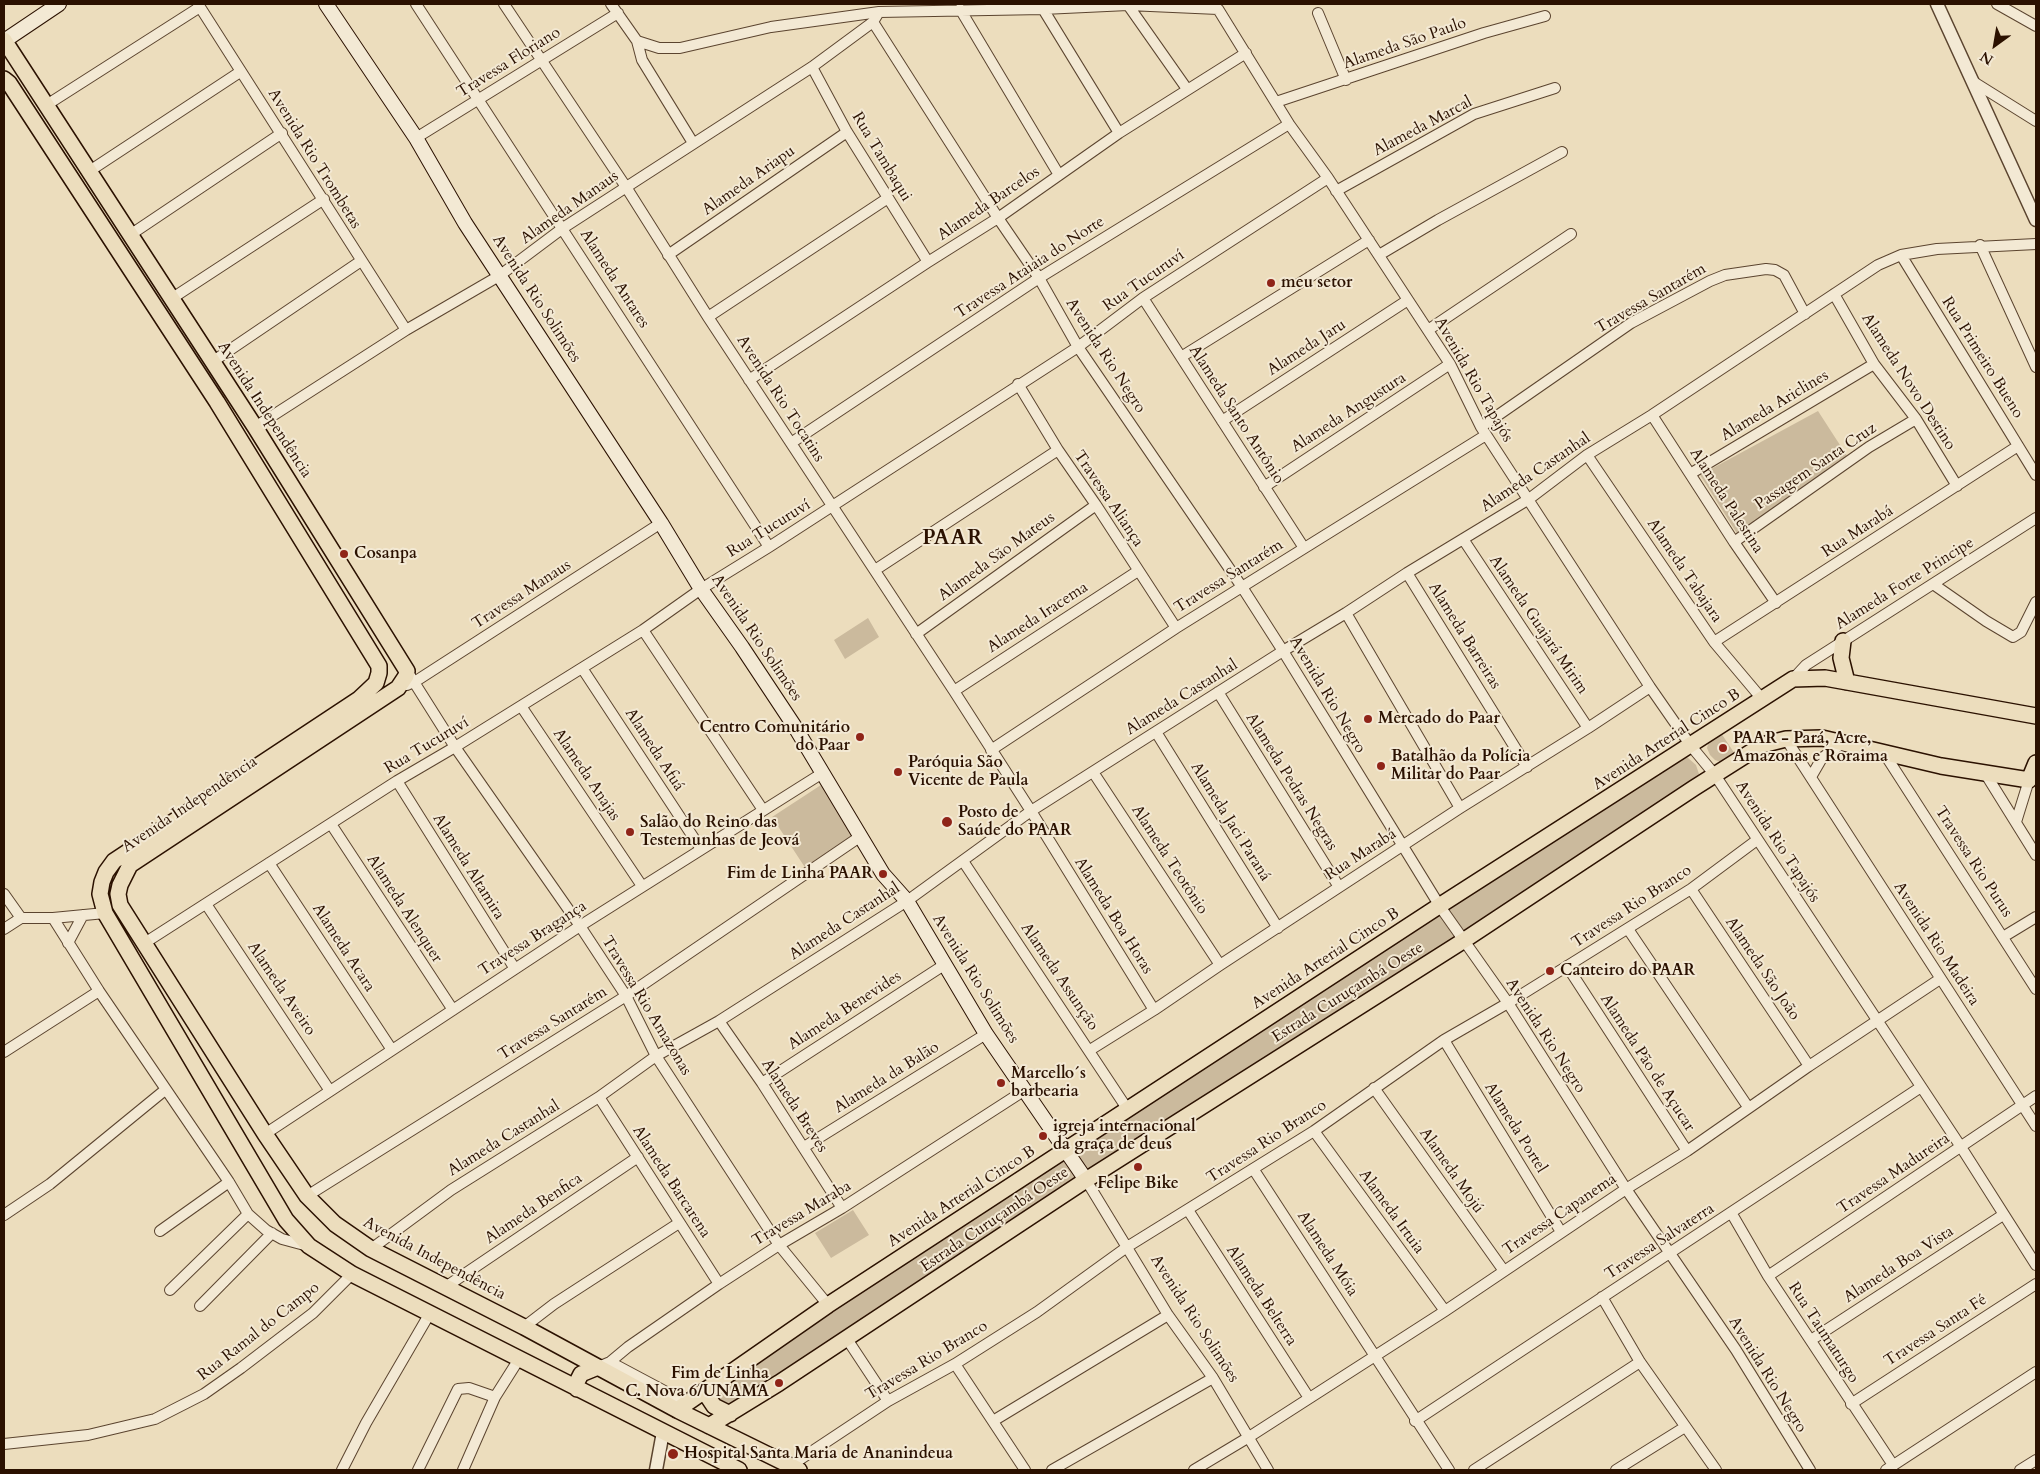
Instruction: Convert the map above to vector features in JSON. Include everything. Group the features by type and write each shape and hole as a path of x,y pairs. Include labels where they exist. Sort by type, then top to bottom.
{"main road":[{"path":"4,41 59,4"},
{"name":"Avenida Rio Solimões","path":"326,4 416,138 499,276 661,523 702,589 784,711 883,874 906,901 986,1034 1086,1180"},
{"name":"Avenida Independência","path":"4,41 255,427 410,677 406,676 398,688 130,864 120,885 118,894 120,905 265,1134 307,1196 335,1224 371,1249 447,1286 524,1327 604,1365 682,1407 708,1426 795,1468"},
{"name":"Avenida Independência","path":"4,79 14,91 217,402 379,666 376,683 359,699 114,861 102,882 100,894 105,913 286,1220 309,1246 352,1274 739,1470"},
{"path":"217,402 226,407 242,423 255,427"},
{"path":"1843,641 1841,658 1847,682"},
{"path":"1793,679 1825,678 2036,716"},
{"name":"Avenida Arterial Cinco B","path":"682,1407 828,1305 1439,906 1793,679"},
{"name":"Estrada Curuçambá Oeste","path":"708,1426 730,1414 847,1339 1086,1180 1463,941 1762,745 1786,738 1822,738 1941,766 2032,781"},
{"path":"2032,781 2036,763"},
{"path":"576,1388 581,1374 604,1365"},
{"path":"704,1391 714,1406 730,1414"}],"street":[{"name":"Alameda Antares","path":"416,4 769,547"},
{"name":"Avenida Rio Tocatins","path":"504,4 626,187 708,317 1031,811"},
{"path":"611,4 637,42 642,60 693,143"},
{"path":"1937,4 2031,202 2036,220"},
{"path":"1997,4 2008,6 2036,26"},
{"path":"46,106 199,5"},
{"name":"Avenida Rio Trombetas","path":"199,5 240,72 324,198 361,261 406,330"},
{"path":"1128,5 1187,89"},
{"name":"Avenida Rio Tapajós","path":"637,42 659,48 680,48 771,27 879,12 960,9 1043,9 1128,5 1218,9 1289,124 1328,178 1450,364 1483,431 1650,687 1691,746 1715,775 1961,1146 2036,1265"},
{"path":"960,9 1059,174"},
{"path":"1043,9 1119,133"},
{"path":"873,22 879,12"},
{"path":"1318,13 1346,80"},
{"name":"Travessa Floriano","path":"416,138 478,101 540,60 618,14"},
{"name":"Alameda São Paulo","path":"1276,102 1484,33 1545,16"},
{"name":"Alameda Manaus","path":"255,427 406,330 499,276 563,228 812,67 873,22"},
{"name":"Avenida Rio Negro","path":"873,22 998,218 1039,278 1078,347 1242,587 1283,651 1439,906 1508,1003 1626,1189 1736,1350 1810,1470"},
{"name":"Alameda Barcelos","path":"749,380 998,218 1119,133 1246,53"},
{"name":"Rua Tambaqui","path":"812,67 847,132 928,262"},
{"path":"88,172 240,72"},
{"path":"1972,81 2036,121"},
{"name":"Alameda Marcal","path":"1336,191 1474,114 1555,88"},
{"name":"Travessa Ataiaia do Norte","path":"791,443 1039,278 1289,124"},
{"name":"Alameda Ariapu","path":"668,255 847,132"},
{"path":"130,235 282,133"},
{"path":"1379,256 1438,220 1562,152"},
{"name":"Rua Tucuruví","path":"143,944 397,781 643,630 702,589 1078,347 1142,298 1328,178"},
{"path":"171,300 324,198"},
{"path":"708,317 888,198"},
{"path":"1428,330 1571,234"},
{"path":"1181,357 1368,240"},
{"name":"Alameda Castanhal","path":"371,1249 451,1190 599,1097 656,1056 719,1021 906,901 1031,811 1407,573 1529,500 1588,455 1878,265 1902,256 1937,249 1980,245 2036,244"},
{"path":"1980,245 2036,367"},
{"name":"Rua Primeiro Bueno","path":"1902,256 2036,475"},
{"path":"212,362 361,261"},
{"name":"Travessa Santarém","path":"991,750 1176,628 1304,548 1483,431 1631,323 1710,280 1725,275 1766,269 1775,270 1784,275 1805,314"},
{"name":"Alameda Novo Destino","path":"1834,294 1874,364 1916,419 1957,486"},
{"name":"Alameda Santo Antônio","path":"1142,298 1304,548"},
{"name":"Alameda Jaru","path":"1222,421 1408,300"},
{"name":"Alameda Angustura","path":"1264,487 1450,364"},
{"name":"Alameda Ariclines","path":"1690,474 1874,364"},
{"name":"Travessa Aliança","path":"1018,384 1058,450 1176,628"},
{"name":"Alameda Palestina","path":"1652,414 1734,542 1776,603"},
{"name":"Passagem Santa Cruz","path":"1734,542 1870,447 1916,419"},
{"name":"Rua Marabá","path":"1714,642 2018,446"},
{"path":"875,570 1058,450"},
{"name":"Alameda Tabajara","path":"1588,455 1714,642 1762,699"},
{"name":"Alameda São Mateus","path":"916,634 1096,505"},
{"name":"Alameda Forte Principe","path":"1793,679 1806,665 2036,518"},
{"name":"Travessa Manaus","path":"410,677 661,523"},
{"name":"Alameda Guajará Mirim","path":"1463,539 1588,728"},
{"name":"Alameda Iracema","path":"954,691 1138,571"},
{"name":"Alameda Barreiras","path":"1407,573 1527,767"},
{"path":"1933,584 1986,621 2013,637 2021,632 2036,602"},
{"path":"1346,613 1460,808"},
{"path":"643,630 762,810"},
{"name":"Alameda Afuá","path":"582,668 700,849"},
{"name":"Travessa Rio Amazonas","path":"410,677 455,747 580,926 626,996 656,1056 779,1245 828,1305"},
{"name":"Rua Marabá","path":"1090,1050 1154,1010 1339,887 1402,848 1460,808 1650,687"},
{"name":"Alameda Pedras Negras","path":"1218,692 1339,887"},
{"name":"Alameda Anajas","path":"521,706 642,886"},
{"name":"Alameda Jaci Paraná","path":"1156,732 1278,928"},
{"name":"Avenida Rio Madeira","path":"1786,738 2036,1126"},
{"path":"1811,777 1822,758 1843,743"},
{"name":"Travessa Rio Purus","path":"1884,753 2036,988"},
{"name":"Alameda Teotônio","path":"1093,772 1220,965"},
{"path":"1985,773 2036,855"},
{"name":"Travessa Bragança","path":"265,1134 580,926 821,774"},
{"name":"Alameda Altamira","path":"397,781 515,969"},
{"path":"2016,822 2032,781"},
{"name":"Alameda Boa Horas","path":"1031,811 1154,1010"},
{"name":"Alameda Alenquer","path":"331,824 453,1010"},
{"name":"Travessa Santarém","path":"307,1196 626,996 861,836"},
{"name":"Travessa Rio Branco","path":"795,1468 888,1401 955,1364 1037,1312 1127,1247 1314,1132 1444,1040 1508,1003 1691,889 1757,840"},
{"name":"Alameda Assunção","path":"963,861 1128,1110"},
{"name":"Alameda Acara","path":"269,863 392,1050"},
{"name":"Alameda São João","path":"1691,889 1809,1066"},
{"path":"4,894 21,918"},
{"name":"Alameda Aveiro","path":"206,904 330,1091"},
{"path":"4,929 21,918 53,918 105,913"},
{"path":"68,943 82,915"},
{"path":"2003,937 2036,917"},
{"path":"53,918 99,991 229,1182 248,1214 282,1239 309,1246"},
{"path":"1628,929 1748,1107"},
{"name":"Alameda Benevides","path":"762,1083 944,965"},
{"name":"Alameda Pão de Açucar","path":"1567,966 1687,1151"},
{"name":"Travessa Capanema","path":"1194,1470 1249,1437 1445,1311 1626,1189 1687,1151 1748,1107 1940,979"},
{"path":"4,1052 99,991"},
{"name":"Alameda Breves","path":"719,1021 762,1083 842,1208"},
{"name":"Alameda da Balão","path":"804,1147 986,1034"},
{"name":"Alameda Portel","path":"1444,1040 1561,1232"},
{"name":"Travessa Salvaterra","path":"1416,1421 1669,1253 1732,1214 1921,1087"},
{"name":"Alameda Mojú","path":"1374,1088 1504,1271"},
{"path":"4,1215 50,1184 165,1090"},
{"name":"Travessa Maraba","path":"604,1365 719,1284 779,1245 842,1208 1025,1090"},
{"name":"Travessa Madureira","path":"1768,1276 2036,1096"},
{"name":"Alameda Barcarena","path":"599,1097 719,1284"},
{"name":"Alameda Irtuia","path":"1314,1132 1445,1311"},
{"name":"Alameda Benfica","path":"447,1286 638,1157"},
{"name":"Alameda Móia","path":"1254,1170 1449,1470"},
{"name":"Avenida Rio Solimões","path":"1086,1180 1168,1315 1213,1378 1268,1470"},
{"path":"160,1231 229,1182"},
{"name":"Alameda Belterra","path":"1188,1210 1309,1398"},
{"path":"170,1290 248,1214"},
{"name":"Rua Taumaturgo","path":"1732,1214 1768,1276 1811,1340 1889,1468"},
{"name":"Alameda Boa Vista","path":"1811,1340 2003,1215"},
{"path":"524,1327 554,1304 679,1222"},
{"path":"200,1306 272,1233"},
{"name":"Rua Ramal do Campo","path":"4,1444 88,1435 155,1419 204,1394 241,1368 313,1312 352,1274"},
{"name":"Travessa Santa Fé","path":"1851,1404 2036,1284"},
{"path":"1602,1297 1640,1362 1716,1470"},
{"path":"342,1470 366,1422 430,1312"},
{"path":"993,1421 1168,1315"},
{"path":"847,1339 888,1401"},
{"path":"462,1470 495,1397 519,1358"},
{"path":"1474,1470 1640,1362"},
{"path":"955,1364 1025,1470"},
{"path":"1889,1468 2036,1372"},
{"path":"1052,1470 1213,1378"},
{"path":"418,1470 458,1389 469,1388 495,1397"},
{"path":"1616,1470 1685,1427"},
{"path":"656,1470 663,1432"},
{"path":"2020,1470 2036,1460"}],"shaded area":[{"path":"1818,411 1849,459 1738,535 1700,475"},
{"path":"868,618 879,637 845,659 834,640"},
{"path":"1721,733 1735,754 1721,762 1715,760 1710,755 1707,748 1709,741"},
{"path":"1678,755 1687,757 1696,765 1699,774 1696,787 730,1414 704,1391"},
{"path":"821,785 856,838 806,869 772,817"},
{"path":"853,1210 869,1235 831,1258 815,1233"}],"place":[{"name":"meu setor","path":"1271,283"},
{"name":"Cosanpa","path":"344,554"},
{"name":"Mercado do Paar","path":"1368,719"},
{"name":"Centro Comunitário do Paar","path":"860,737"},
{"name":"PAAR - Pará, Acre, Amazonas e Roraima","path":"1723,748"},
{"name":"Batalhão da Polícia Militar do Paar","path":"1381,766"},
{"name":"Paróquia São Vicente de Paula","path":"898,772"},
{"name":"Posto de Saúde do PAAR","path":"947,822"},
{"name":"Salão do Reino das Testemunhas de Jeová","path":"630,832"},
{"name":"Fim de Linha PAAR","path":"883,874"},
{"name":"Canteiro do PAAR","path":"1550,971"},
{"name":"Marcello´s barbearia","path":"1001,1083"},
{"name":"igreja internacional da graça de deus","path":"1043,1136"},
{"name":"Felipe Bike","path":"1138,1167"},
{"name":"Fim de Linha C. Nova 6/UNAMA","path":"779,1383"},
{"name":"Hospital Santa Maria de Ananindeua","path":"673,1454"}],"district":[{"name":"PAAR","path":"953,539"}]}
